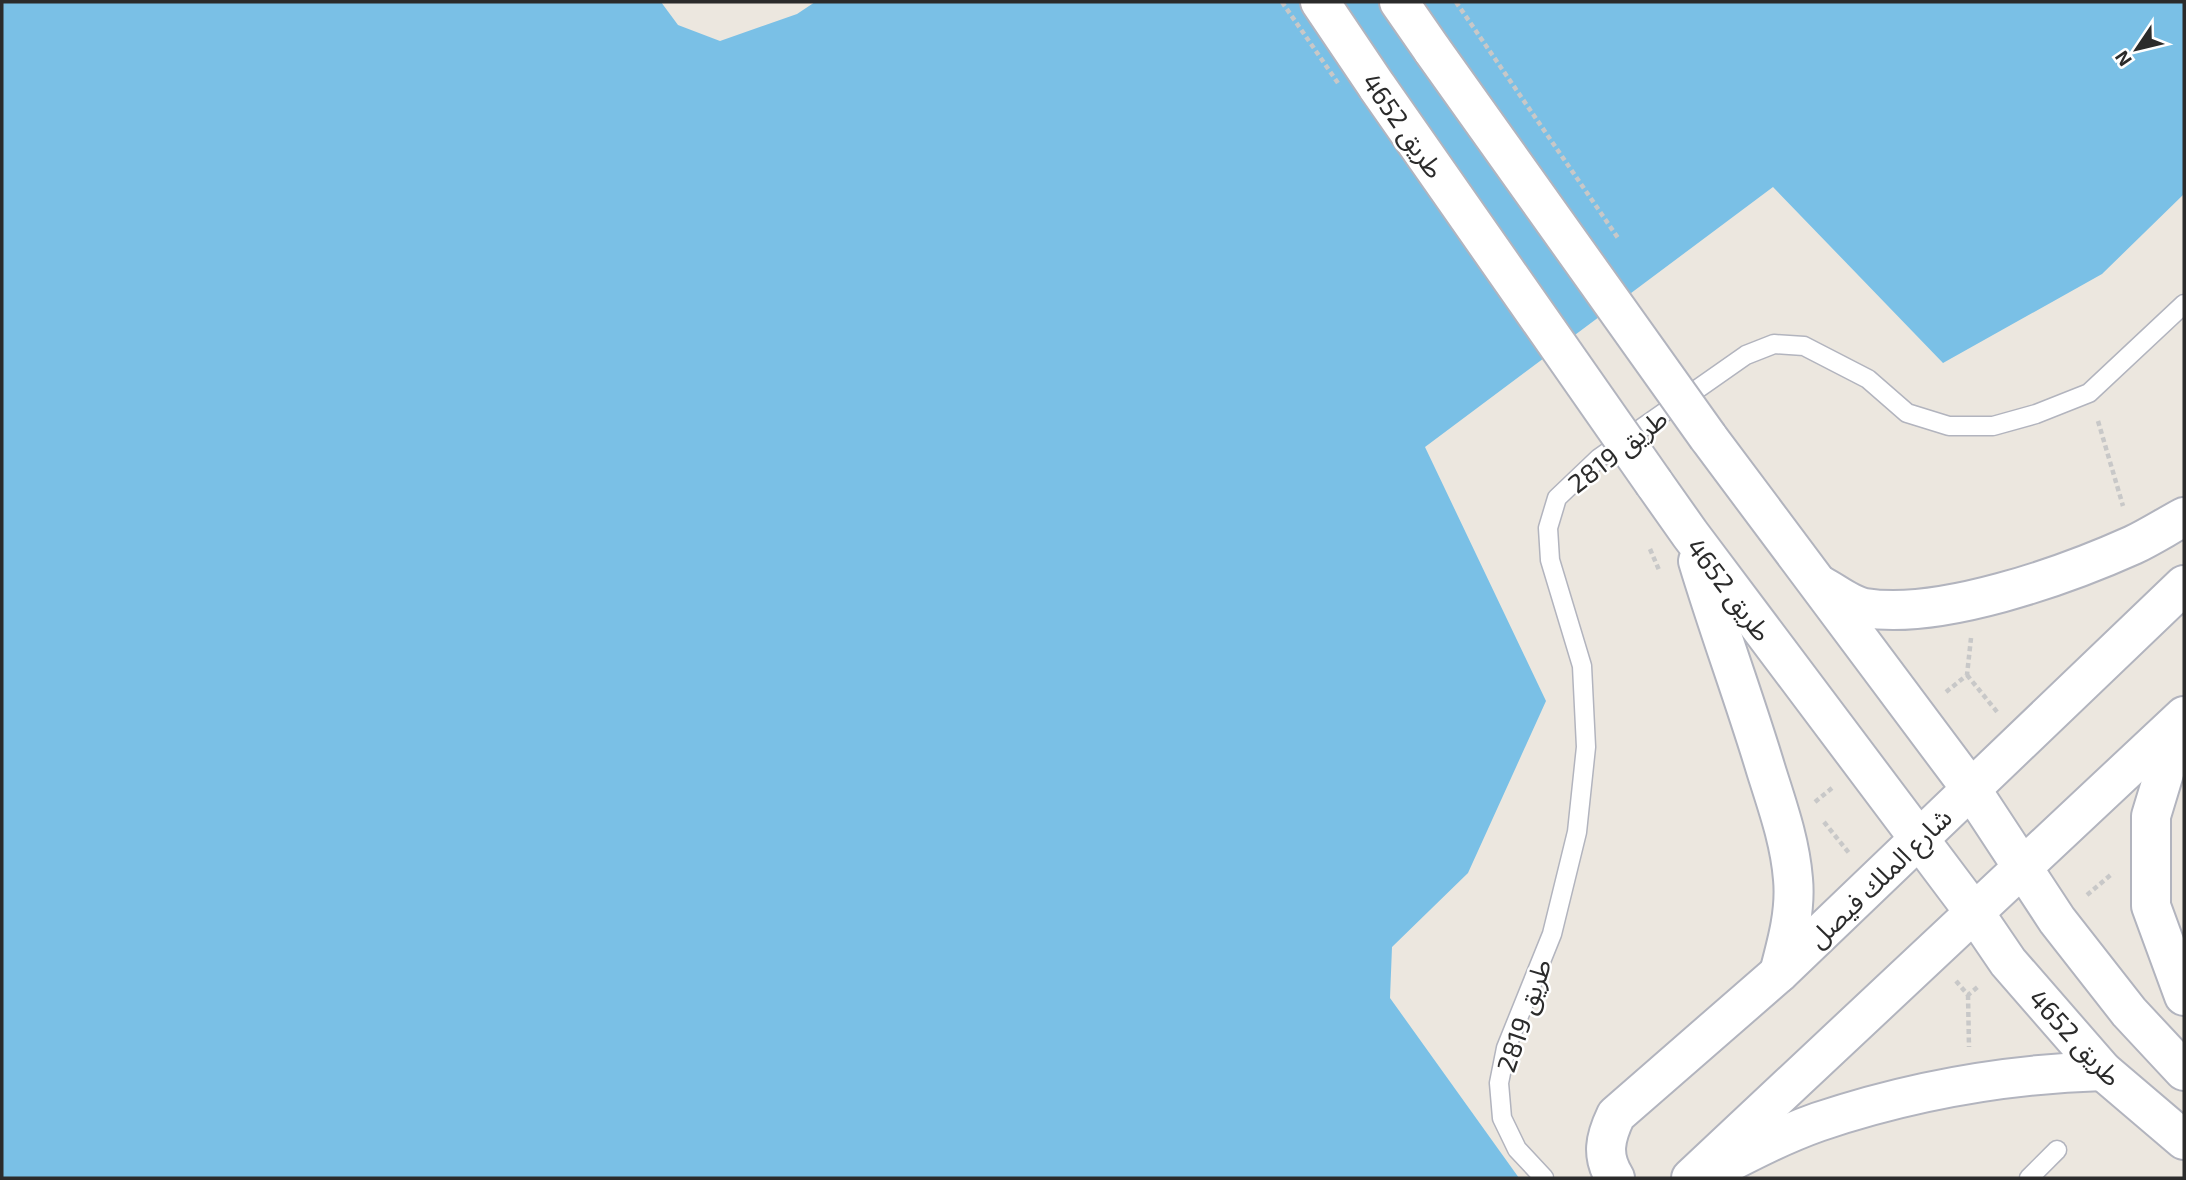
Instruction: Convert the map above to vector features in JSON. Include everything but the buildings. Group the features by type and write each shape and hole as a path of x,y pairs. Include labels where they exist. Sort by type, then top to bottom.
{"street":[{"name":"طريق 4652","path":"1320,2 1690,534 1975,912 2008,962 2103,1071 2184,1140"},
{"path":"1399,2 1708,437 1970,789 2057,920 2129,1012 2184,1071"},
{"path":"1814,582 1862,608 1906,609 1960,602 2037,582 2134,544 2184,517"},
{"path":"1690,534 1785,833 1793,892 1791,928 1779,973"},
{"name":"شارع الملك فيصل","path":"1615,1178 1605,1156 1606,1135 1616,1115 1779,973 2184,585"},
{"path":"1693,1178 2184,716"},
{"path":"2184,739 2168,760 2151,816 2151,906 2184,996"},
{"path":"1693,1178 1816,1123 1884,1103 1970,1083 2054,1073 2103,1071"}],"lane":[{"name":"طريق 2819","path":"1544,1178 1517,1149 1503,1118 1499,1083 1506,1048 1552,934 1577,832 1586,747 1582,666 1550,560 1548,528 1557,498 1599,458 1746,355 1774,344 1804,346 1868,379 1907,413 1949,426 1993,426 2036,414 2090,393 2184,304"},
{"path":"2029,1178 2057,1150"}],"path":[{"path":"1456,2 1621,242"},
{"path":"2090,393 2134,544"},
{"path":"1968,995 1970,1083"}],"water":[{"path":"2,2 661,2 678,25 720,41 797,14 815,2 2184,2 2184,194 2102,274 1943,363 1773,187 1425,447 1546,701 1468,873 1392,947 1390,998 1519,1178 2,1178"}]}
